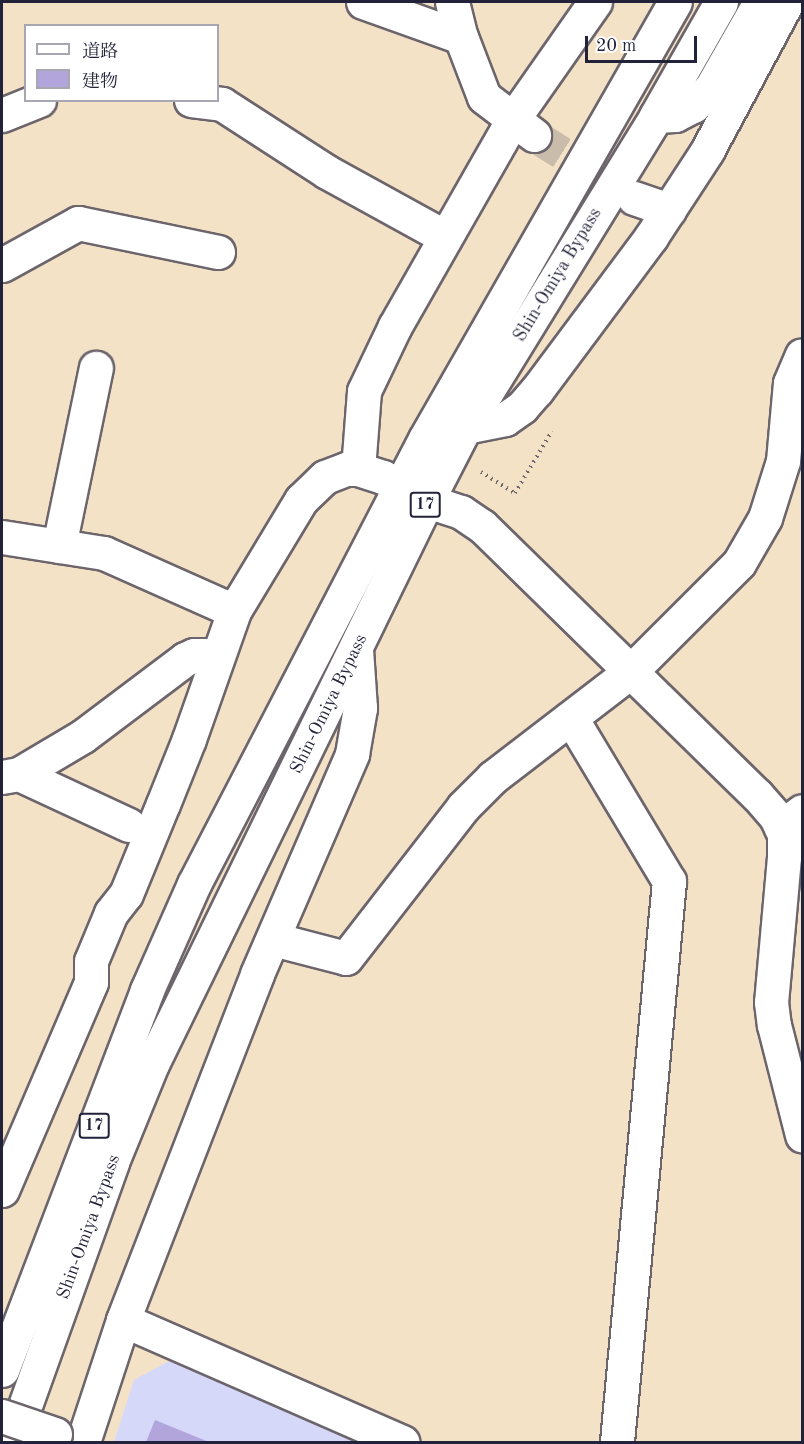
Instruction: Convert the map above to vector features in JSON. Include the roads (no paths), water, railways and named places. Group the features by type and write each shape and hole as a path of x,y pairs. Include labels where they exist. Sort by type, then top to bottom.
{"main road":[{"path":"363,2 461,38"},
{"path":"452,2 461,38 484,97 523,127"},
{"path":"358,469 364,391 395,326 445,237 523,127 595,2"},
{"name":"Shin-Omiya Bypass","path":"2,1370 98,1116 170,937 194,884 414,493 675,2"},
{"name":"Shin-Omiya Bypass","path":"12,1443 112,1162 152,1064 356,649 414,493 465,427 656,116 721,2"},
{"path":"656,116 675,115 693,106 783,4"},
{"path":"465,427 505,418 522,407 669,210 707,151 783,4"},
{"path":"2,115 34,102"},
{"path":"207,102 222,104 327,172 445,237"},
{"path":"634,198 669,210"},
{"path":"2,265 78,223 218,252"},
{"path":"273,939 346,958 463,807 492,777 630,672 739,563 765,518 783,461 790,383 802,355"},
{"path":"59,546 96,368"},
{"path":"2,1190 91,982 91,961 111,913 126,894 189,739 234,610 288,518 308,492 325,477 346,469 358,469 461,512 482,526 758,795 776,817 792,820 784,834 771,1002 802,1135"},
{"path":"2,537 104,553 234,610"},
{"path":"2,1416 72,1440 123,1320 257,974 352,754 360,708 356,649"},
{"path":"10,775 83,736 184,659 195,655 217,655"},
{"path":"571,718 669,881 617,1443"},
{"path":"10,775 129,825"},
{"path":"123,1320 402,1443"}],"tunnel":[{"path":"534,135 634,198"}]}
